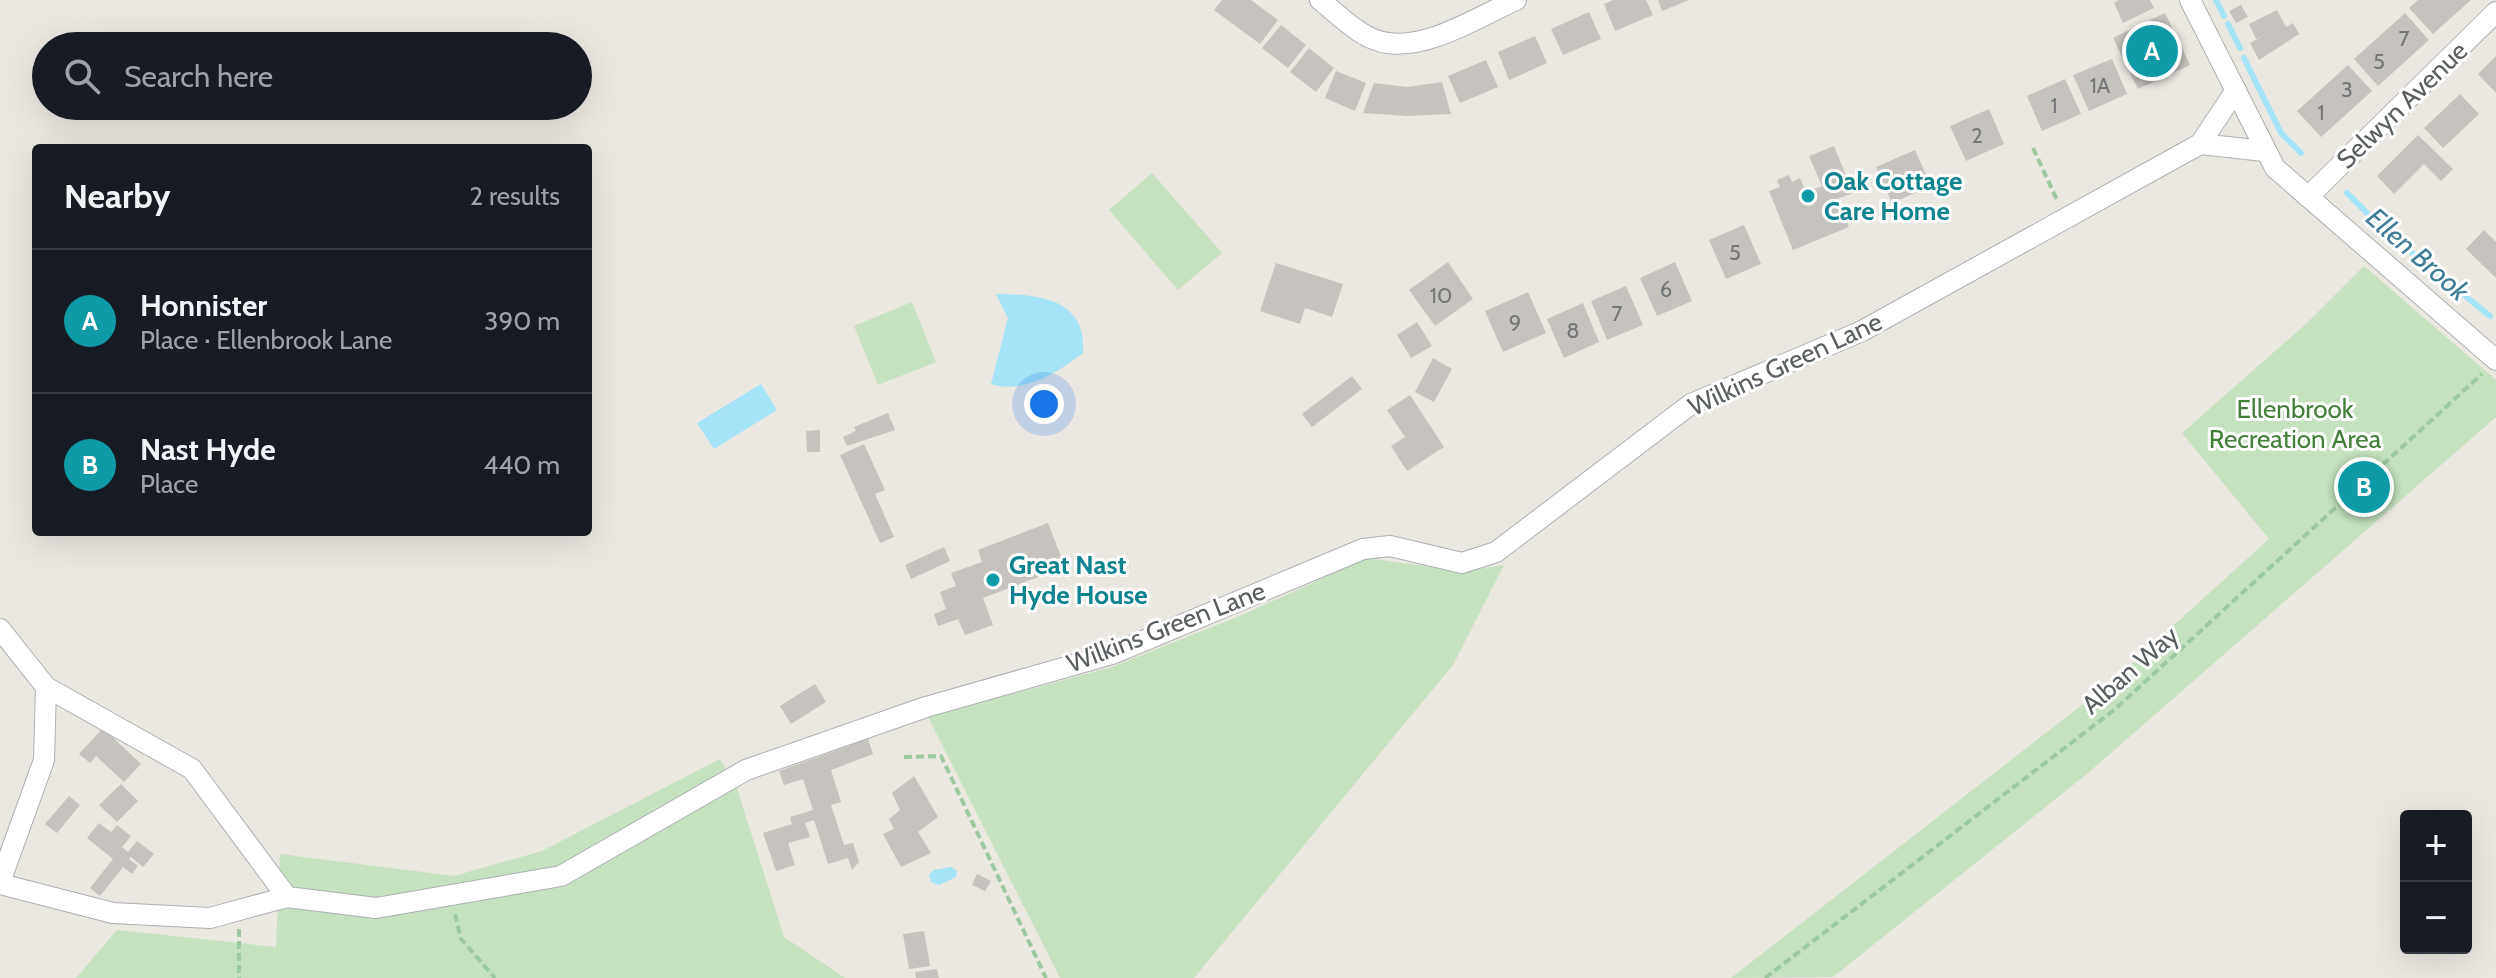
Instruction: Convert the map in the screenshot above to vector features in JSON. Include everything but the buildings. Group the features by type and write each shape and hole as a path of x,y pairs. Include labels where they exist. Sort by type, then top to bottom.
{"street":[{"path":"1320,0 1361,33 1387,43 1426,39 1516,0"},
{"path":"2190,0 2275,168 2490,366"},
{"name":"Selwyn Avenue","path":"2308,197 2496,12"},
{"name":"Wilkins Green Lane","path":"287,897 376,908 561,876 746,770 926,707 1112,654 1363,549 1390,546 1462,563 1496,552 1691,404 1862,331 2200,144 2236,90"},
{"path":"2200,144 2264,151"},
{"path":"0,629 46,687 192,769 287,897 210,918 113,913 0,883 44,760 46,687"}],"path":[{"path":"2033,148 2065,217"},
{"name":"Alban Way","path":"1765,978 2114,710 2490,366"},
{"path":"904,757 941,756 1046,978"},
{"path":"451,895 461,939 495,978"},
{"path":"239,910 239,978"}],"green space":[{"path":"1152,173 1222,253 1178,290 1109,210"},
{"name":"Ellenbrook Recreation Area","path":"2364,266 2496,380 2496,417 2088,773 1833,977 1731,978 2110,683 2269,539 2182,433 2306,324"},
{"path":"912,302 936,362 878,385 854,326"},
{"path":"1367,558 1460,571 1504,565 1453,665 1194,978 1060,978 928,717 1112,667 1242,615"},
{"path":"720,759 736,785 784,937 845,978 76,978 117,930 276,947 280,854 454,876 542,851"}],"water":[{"path":"996,294 1043,298 1069,311 1082,335 1083,353 1040,380 1016,386 991,384 1008,318"},
{"path":"761,384 777,410 714,449 697,423"},
{"path":"951,867 957,871 956,877 939,885 931,882 929,875 934,870"}],"waterway":[{"name":"Ellen Brook","path":"2216,0 2224,16"},
{"name":"Ellen Brook","path":"2228,24 2240,48"},
{"name":"Ellen Brook","path":"2244,58 2281,133 2301,153"},
{"name":"Ellen Brook","path":"2347,193 2385,231 2490,316"}],"place":[{"name":"Honnister","path":"2152,51"},
{"name":"Oak Cottage Care Home","path":"1808,196"},
{"name":"Nast Hyde","path":"2364,487"},
{"name":"Great Nast Hyde House","path":"993,580"}]}
